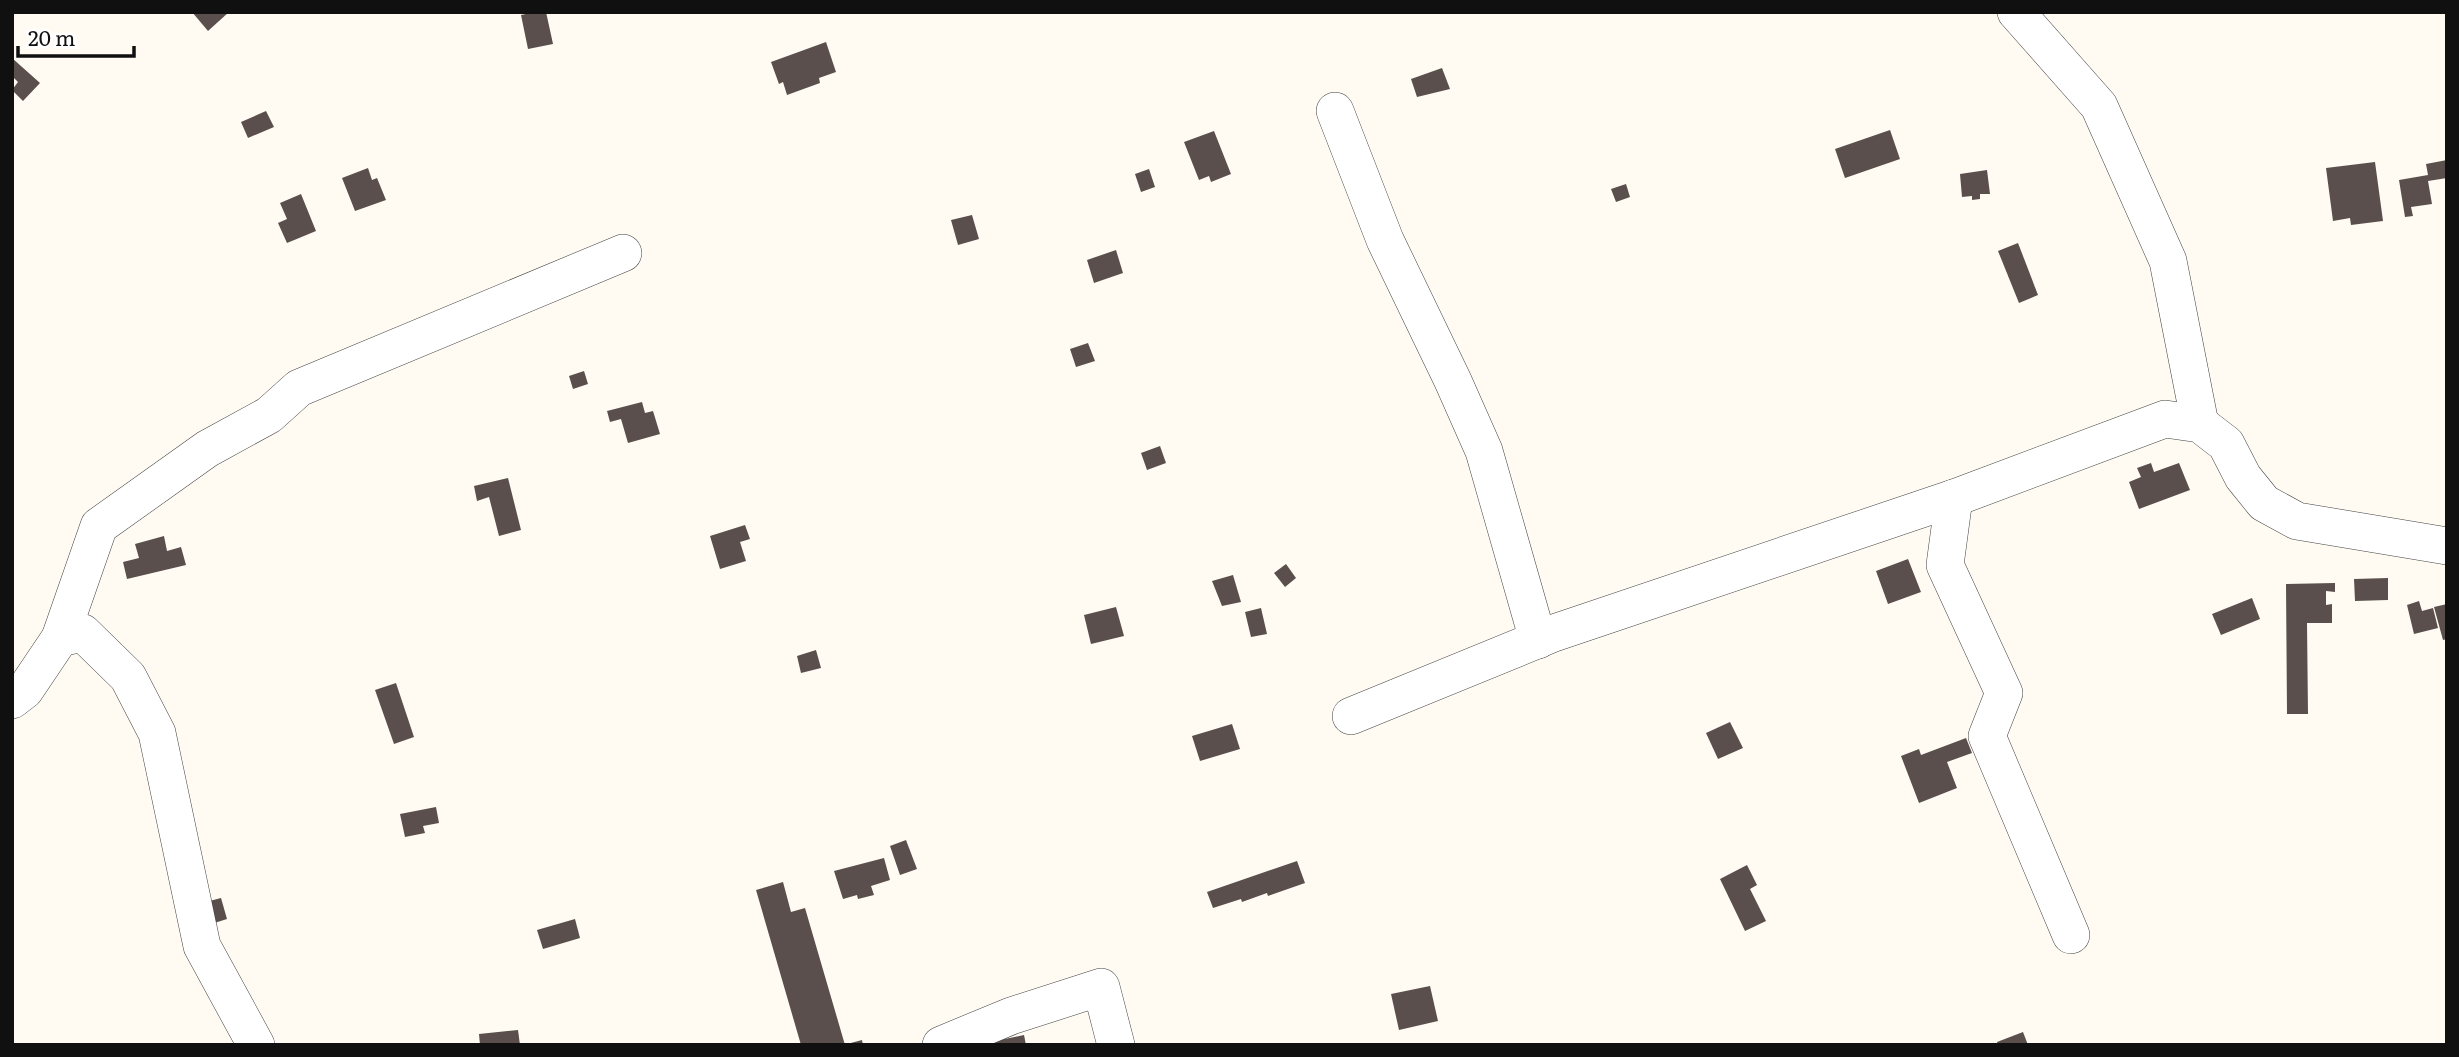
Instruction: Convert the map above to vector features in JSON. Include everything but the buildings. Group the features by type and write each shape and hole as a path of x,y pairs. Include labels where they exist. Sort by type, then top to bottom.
{"street":[{"path":"2016,12 2099,106 2163,249 2168,261 2200,424"},
{"path":"1335,111 1385,240 1484,452 1538,640"},
{"path":"12,700 25,690 60,638 99,526 207,449 269,415 299,388 624,253"},
{"path":"1351,716 1538,640 1954,498 2165,419 2200,424 2226,444 2243,477 2264,503 2297,521 2447,546"},
{"path":"1954,498 1945,565 2004,693 1987,736 2071,935"},
{"path":"60,638 83,633 128,677 157,733 202,947 256,1045"},
{"path":"941,1045 1012,1016 1101,987 1116,1045"}]}
